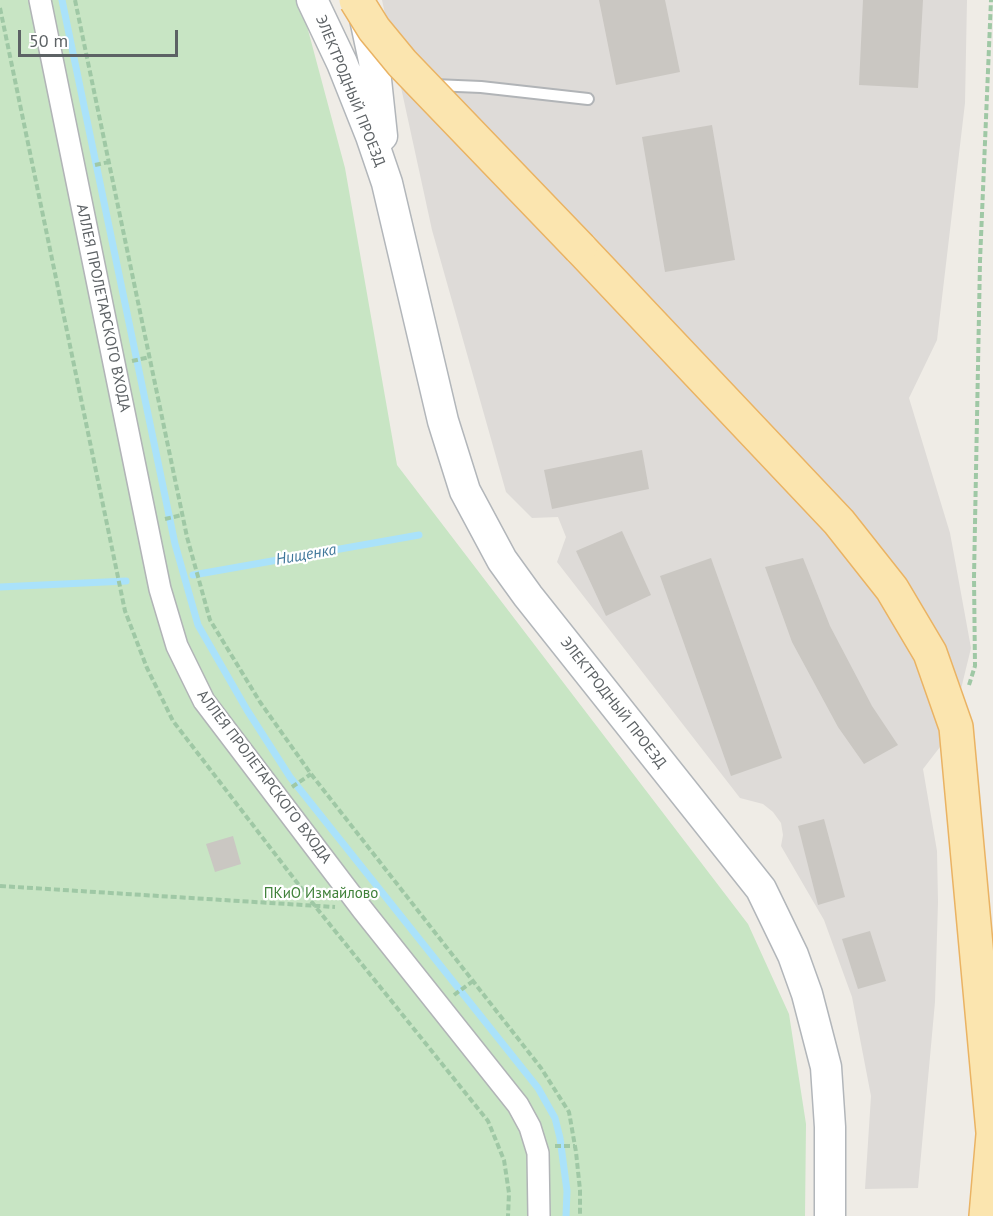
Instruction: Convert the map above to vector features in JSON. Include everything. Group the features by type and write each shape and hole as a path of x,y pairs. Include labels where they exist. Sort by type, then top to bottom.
{"main road":[{"path":"356,0 374,29 402,63 839,522 892,589 930,653 956,727 993,1134 986,1216"}],"street":[{"name":"АЛЛЕЯ ПРОЛЕТАРСКОГО ВХОДА","path":"40,0 160,589 177,646 204,701 362,909 518,1105 530,1127 538,1153 539,1216"},
{"name":"ЭЛЕКТРОДНЫЙ ПРОЕЗД","path":"312,0 342,63 371,135 387,183 452,454 465,491 502,560 528,596 761,889 793,955 807,994 826,1067 830,1127 830,1216"},
{"name":"ЭЛЕКТРОДНЫЙ ПРОЕЗД","path":"361,0 381,83 387,183"}],"lane":[{"path":"407,84 481,87 588,99"}],"path":[{"path":"75,0 182,515 210,620 260,702 310,774 547,1077 569,1112 580,1190 580,1216"},
{"path":"969,686 975,666 974,578 980,272 991,0"},
{"path":"0,8 125,611 147,668 173,721 315,906 488,1121 504,1160 509,1194 508,1216"},
{"path":"100,164 109,162"},
{"path":"140,359 150,357"},
{"path":"172,517 182,515"},
{"path":"293,786 310,774"},
{"path":"0,886 362,909"},
{"path":"456,993 473,981"},
{"path":"556,1146 575,1146"}],"shaded area":[{"path":"382,0 967,0 965,103 937,340 909,398 950,533 971,648 950,734 923,769 937,851 938,902 935,1002 918,1188 865,1189 871,1096 852,997 824,920 781,846 783,835 781,823 763,804 740,798 557,562 566,537 558,517 532,518 506,492 432,230"}],"green space":[{"name":"ПКиО Измайлово","path":"0,0 300,0 345,168 397,465 748,924 789,1014 806,1124 805,1216 0,1216"}],"building":[{"path":"599,0 665,0 680,72 616,85"},
{"path":"863,0 923,0 918,88 859,85"},
{"path":"712,125 735,260 665,272 642,137"},
{"path":"642,450 649,489 552,509 544,470"},
{"path":"622,531 651,595 606,616 576,551"},
{"path":"711,558 782,758 731,776 660,576"},
{"path":"803,558 830,626 872,706 898,745 864,764 838,727 792,642 765,567"},
{"path":"824,819 845,897 818,905 798,826"},
{"path":"233,836 241,864 215,872 206,844"},
{"path":"870,931 886,981 858,989 842,939"}],"waterway":[{"path":"62,0 175,544 198,625 247,710 290,777 538,1088 555,1118 560,1138 567,1191 566,1216"},
{"name":"Нищенка","path":"193,575 419,535"},
{"name":"Нищенка","path":"0,587 126,581"}]}
